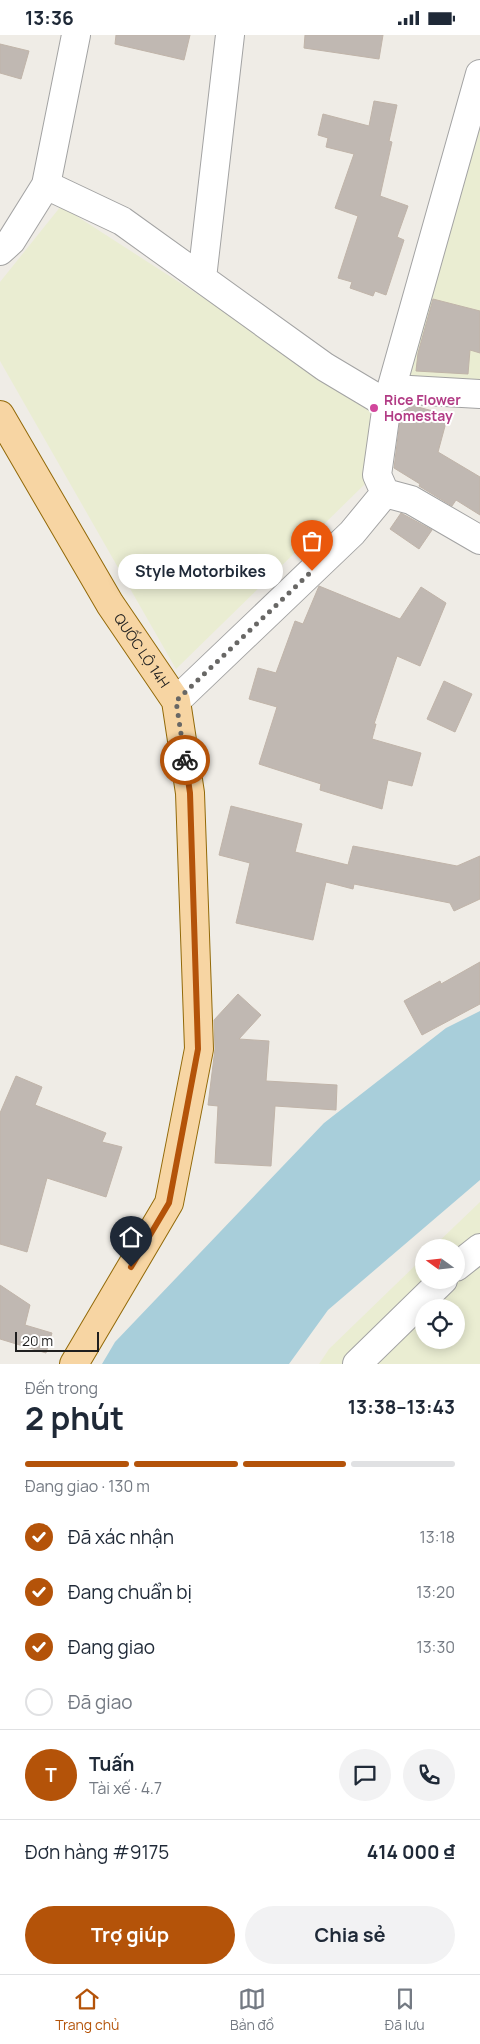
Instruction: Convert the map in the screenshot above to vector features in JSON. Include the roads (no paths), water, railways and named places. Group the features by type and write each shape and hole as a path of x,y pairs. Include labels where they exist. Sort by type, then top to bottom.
{"main road":[{"name":"QUỐC LỘ 14H","path":"0,415 110,604 176,701 190,793 198,1049 169,1203 74,1364"}],"street":[{"path":"0,251 11,241 46,185 76,35"},
{"path":"202,278 230,35"},
{"path":"385,493 377,475 387,404 480,74"},
{"path":"46,185 122,221 325,367 387,404"},
{"path":"387,404 410,390 480,394"},
{"path":"385,493 411,500 480,540"},
{"path":"176,701 352,533 385,493"},
{"path":"465,1260 480,1248"},
{"path":"357,1364 434,1289"}],"water":[{"path":"480,1011 480,1180 328,1310 289,1364 102,1364 115,1342 324,1123 446,1028"}],"place":[{"name":"Rice Flower Homestay","path":"374,408"},
{"name":"Style Motorbikes","path":"312,571"}]}
